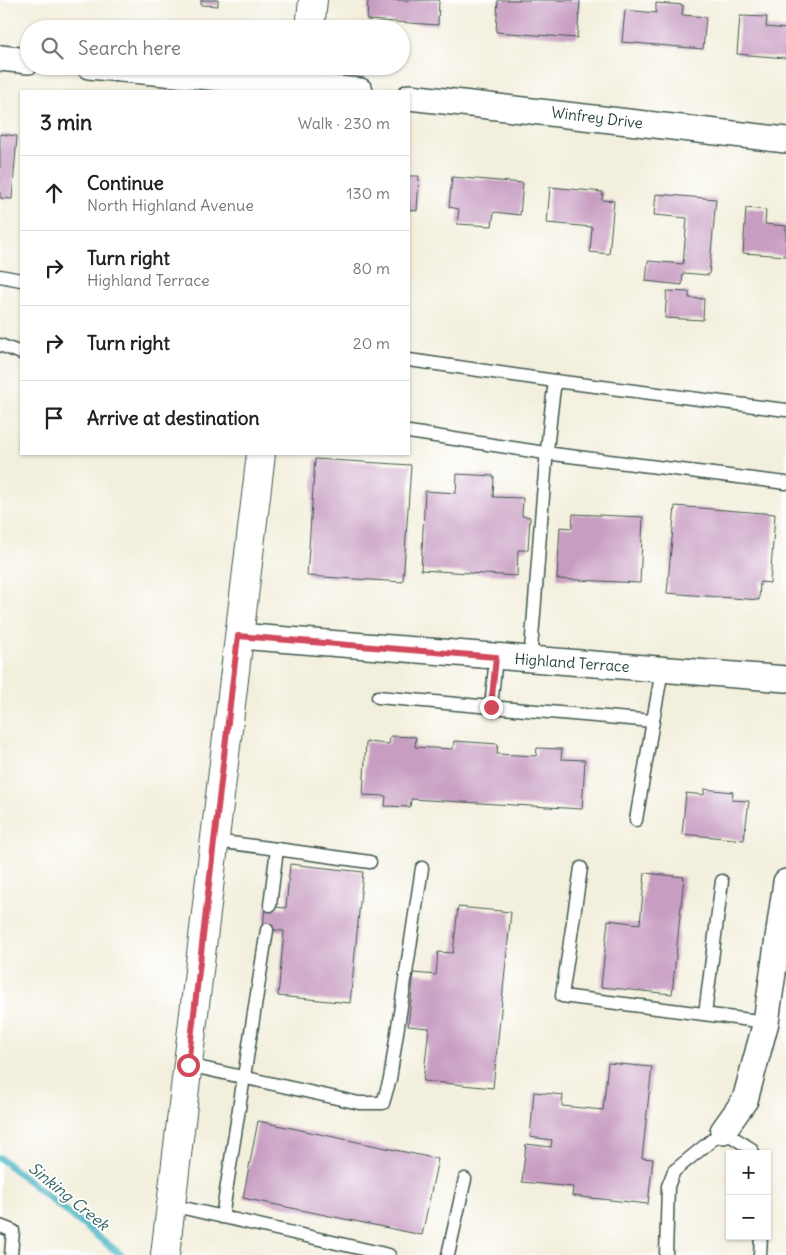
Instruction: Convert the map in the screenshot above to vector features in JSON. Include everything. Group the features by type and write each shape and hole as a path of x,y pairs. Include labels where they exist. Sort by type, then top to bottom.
{"street":[{"path":"311,20 313,0"},
{"path":"0,58 20,60"},
{"path":"218,75 304,81 354,90"},
{"name":"Winfrey Drive","path":"410,97 786,140"},
{"path":"165,1255 261,455"},
{"name":"Highland Terrace","path":"238,636 786,679"},
{"path":"723,1131 745,1100 766,1022 778,993 786,882"}],"lane":[{"path":"0,276 20,280"},
{"path":"0,345 20,353"},
{"path":"410,360 555,381 786,410"},
{"path":"530,659 540,551 545,453 555,381"},
{"path":"410,432 545,453 786,483"},
{"path":"491,707 496,657"},
{"path":"636,820 662,670"},
{"path":"378,697 653,721"},
{"path":"215,841 370,862"},
{"path":"270,905 277,849"},
{"path":"188,1065 358,1102 383,1102 390,1080 422,868"},
{"path":"581,868 562,996 766,1022"},
{"path":"705,1014 722,881"},
{"path":"222,1217 267,930"},
{"path":"666,1255 668,1186 674,1171 723,1131 751,1150"},
{"path":"448,1255 465,1179"},
{"path":"171,1205 389,1255"},
{"path":"0,1226 13,1231 11,1255"},
{"path":"760,1255 761,1240"}],"building":[{"path":"201,0 218,0 218,6 201,5"},
{"path":"368,0 439,0 438,25 410,23 410,20 367,20"},
{"path":"498,0 580,0 577,38 496,32"},
{"path":"656,3 683,5 682,15 706,17 703,49 622,42 625,10 656,13"},
{"path":"740,16 767,17 766,27 786,29 786,58 737,54"},
{"path":"0,134 17,136 12,199 0,198"},
{"path":"410,176 419,176 417,211 410,210"},
{"path":"452,177 523,183 520,215 494,212 492,226 457,224 459,209 449,207"},
{"path":"550,187 603,192 602,200 614,201 609,254 590,252 592,227 547,223"},
{"path":"656,194 716,199 709,275 683,273 682,285 646,281 648,261 683,264 687,218 654,215"},
{"path":"746,208 766,210 765,224 786,226 786,256 743,253"},
{"path":"667,291 689,292 689,298 704,299 703,320 665,318"},
{"path":"315,459 411,465 403,582 307,576"},
{"path":"457,474 494,476 493,497 523,498 522,516 530,517 528,550 518,550 517,576 421,570 425,491 456,493"},
{"path":"675,506 775,514 770,583 760,582 759,600 667,593"},
{"path":"573,514 643,517 640,583 557,579 560,527 572,528"},
{"path":"390,736 416,737 415,747 453,749 454,741 498,744 497,754 536,756 537,748 562,749 561,759 585,760 582,809 411,799 410,807 385,806 386,796 363,795 366,742 389,744"},
{"path":"704,789 733,792 732,800 749,801 744,840 682,834 686,793 704,795"},
{"path":"290,864 363,872 350,1003 278,996 284,931 263,929 265,906 286,908"},
{"path":"645,873 684,877 672,994 601,987 608,920 640,924"},
{"path":"458,907 511,912 493,1088 423,1081 429,1028 408,1026 414,973 436,975 438,952 453,953"},
{"path":"608,1063 652,1067 642,1158 653,1159 648,1204 572,1196 573,1187 522,1182 526,1144 551,1147 552,1140 530,1137 534,1092 563,1095 562,1106 603,1110"},
{"path":"258,1121 438,1159 422,1235 243,1198"}],"waterway":[{"name":"Sinking Creek","path":"0,1158 121,1255"}],"route":[{"path":"188,1065 238,636 496,657 491,707"}]}
